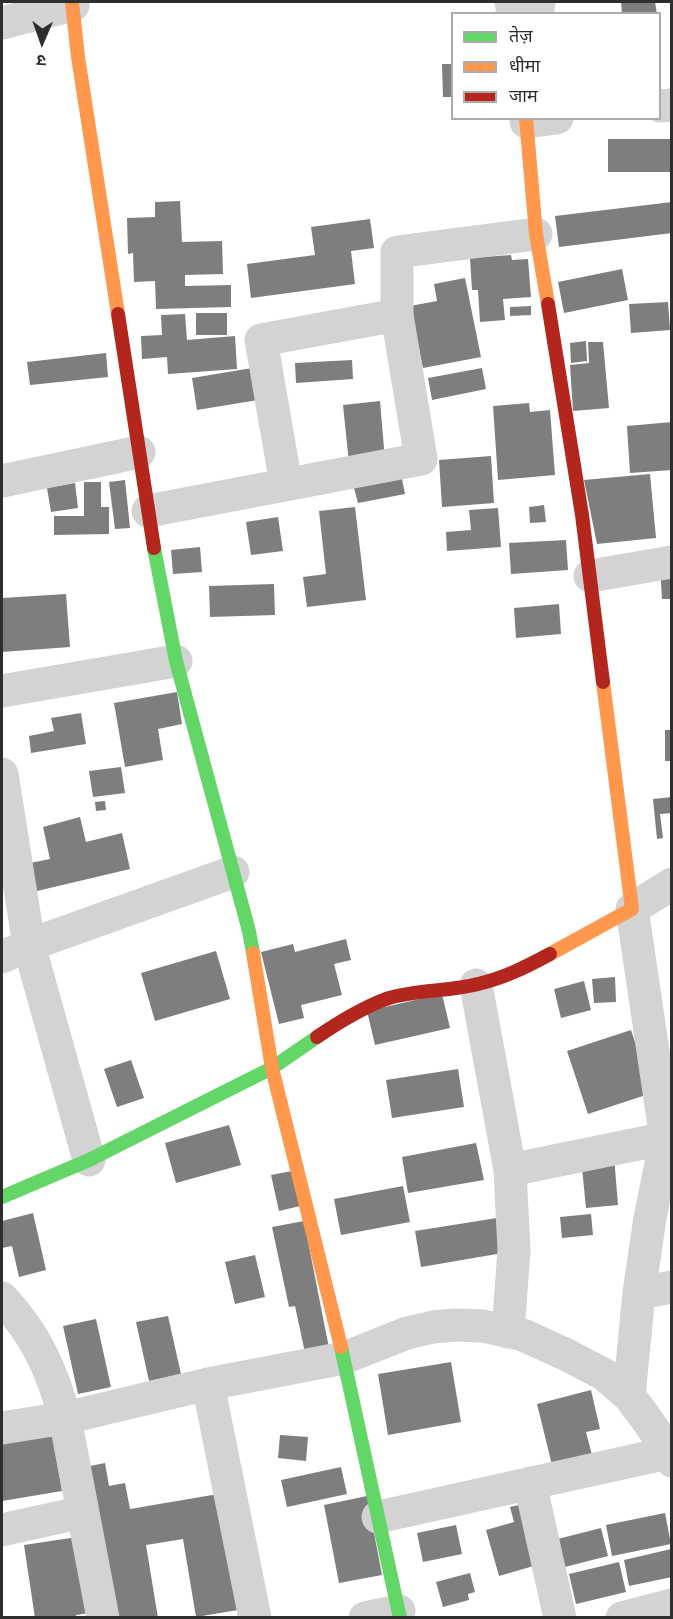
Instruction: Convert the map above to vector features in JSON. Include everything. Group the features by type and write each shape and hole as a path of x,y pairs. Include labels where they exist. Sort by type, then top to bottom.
{"street":[{"path":"2,23 73,3 78,57 148,511 176,661 249,931 272,1068 344,1358 400,1614 365,1617"},
{"path":"536,120 536,234 582,515 632,909 669,1138 650,1218 639,1293 629,1396"},
{"path":"148,511 421,459 397,315 397,252 536,234"},
{"path":"286,484 261,340 397,315"},
{"path":"2,481 139,452"},
{"path":"590,576 672,562"},
{"path":"2,691 176,661"},
{"path":"2,774 15,951 89,1160"},
{"path":"15,951 233,872"},
{"path":"2,1197 89,1160 272,1068 330,1028 361,1010 387,999 413,992 476,985 515,973 632,909 672,884"},
{"path":"476,985 510,1170 514,1250 508,1332"},
{"path":"510,1170 669,1138"},
{"path":"639,1293 672,1287"},
{"path":"2,1298 19,1316 40,1349 56,1386 65,1418 103,1617"},
{"path":"2,1428 65,1418 208,1384 344,1358 407,1333 433,1327 483,1326 523,1335 605,1375 629,1396 671,1455 378,1517"},
{"path":"208,1384 255,1617"},
{"path":"530,1483 560,1617"},
{"path":"2,1530 83,1512"},
{"path":"622,1617 672,1605"}],"building":[{"path":"621,2 655,2 657,12 622,12"},
{"path":"442,64 451,64 451,97 443,97"},
{"path":"608,139 672,139 672,172 608,172"},
{"path":"180,201 182,242 222,241 223,274 185,275 185,286 231,285 231,307 156,309 155,281 134,282 133,253 128,254 127,218 155,217 155,202"},
{"path":"672,202 672,233 559,247 555,216"},
{"path":"370,219 374,248 351,251 355,284 251,298 247,264 315,255 311,227"},
{"path":"511,255 512,260 528,259 531,297 503,299 505,320 480,322 478,290 472,290 470,258"},
{"path":"622,269 628,300 564,313 558,282"},
{"path":"465,278 481,357 423,368 410,306 437,301 434,284"},
{"path":"668,302 670,330 631,333 629,304"},
{"path":"531,306 531,315 510,316 510,307"},
{"path":"196,313 227,313 227,335 196,335"},
{"path":"185,314 187,340 235,336 237,369 168,374 167,357 142,359 141,336 162,335 161,315"},
{"path":"586,341 587,361 571,363 570,343"},
{"path":"588,342 603,342 609,408 573,411 570,365 589,363"},
{"path":"106,353 108,377 30,385 27,362"},
{"path":"352,360 353,379 296,383 295,363"},
{"path":"258,367 264,399 197,410 192,378"},
{"path":"482,368 486,389 432,400 428,378"},
{"path":"380,401 385,460 349,463 343,405"},
{"path":"529,403 530,412 550,410 555,475 498,480 493,406"},
{"path":"672,422 672,470 630,473 627,426"},
{"path":"491,456 494,503 442,507 439,460"},
{"path":"650,474 656,538 597,544 584,480"},
{"path":"402,479 405,494 358,503 354,488"},
{"path":"125,480 130,528 115,529 109,482"},
{"path":"84,482 101,482 101,507 109,507 109,534 54,535 54,516 84,516"},
{"path":"75,483 78,508 51,512 47,488"},
{"path":"544,505 546,522 530,523 529,507"},
{"path":"355,507 366,600 307,607 303,577 326,574 319,511"},
{"path":"498,508 501,547 447,551 446,532 471,530 469,510"},
{"path":"278,517 283,551 251,555 246,522"},
{"path":"566,540 568,570 511,574 509,543"},
{"path":"200,547 202,572 173,574 171,550"},
{"path":"672,566 672,599 662,599 660,567"},
{"path":"274,584 275,615 210,617 209,586"},
{"path":"66,594 70,647 2,652 2,598"},
{"path":"559,604 561,634 516,638 514,608"},
{"path":"177,692 182,724 158,729 163,760 125,767 114,703"},
{"path":"81,713 86,744 31,753 29,736 54,731 51,718"},
{"path":"665,730 672,730 672,761 665,761"},
{"path":"121,767 125,793 93,797 89,771"},
{"path":"672,797 672,813 660,814 663,838 657,839 653,799"},
{"path":"105,801 106,810 96,811 95,802"},
{"path":"80,817 86,842 122,833 130,869 37,891 30,863 50,859 43,827"},
{"path":"346,939 351,960 334,964 342,995 301,1005 304,1018 279,1024 261,952 293,944 295,952"},
{"path":"216,951 230,999 155,1021 141,973"},
{"path":"615,977 616,1002 594,1003 592,979"},
{"path":"584,981 591,1010 561,1018 554,989"},
{"path":"442,994 450,1028 375,1045 367,1011"},
{"path":"631,1030 652,1093 588,1114 567,1051"},
{"path":"131,1060 144,1098 117,1107 104,1069"},
{"path":"458,1069 464,1107 392,1118 386,1080"},
{"path":"229,1125 241,1165 176,1183 165,1143"},
{"path":"476,1143 484,1180 408,1193 402,1157"},
{"path":"614,1156 618,1205 586,1208 581,1158"},
{"path":"292,1171 300,1206 279,1211 271,1175"},
{"path":"403,1186 410,1222 341,1235 334,1199"},
{"path":"33,1213 46,1270 19,1277 12,1246 2,1248 2,1221"},
{"path":"591,1214 593,1235 562,1238 560,1217"},
{"path":"497,1218 503,1253 421,1267 415,1231"},
{"path":"304,1221 329,1348 305,1353 295,1306 289,1307 272,1227"},
{"path":"255,1255 265,1297 235,1304 225,1262"},
{"path":"168,1316 181,1374 149,1381 136,1322"},
{"path":"96,1319 111,1387 78,1394 63,1326"},
{"path":"451,1362 461,1422 388,1435 378,1374"},
{"path":"591,1390 600,1429 586,1432 592,1455 552,1465 537,1404"},
{"path":"51,1427 62,1491 2,1501 2,1435"},
{"path":"280,1435 308,1437 306,1461 278,1458"},
{"path":"105,1463 109,1486 125,1483 130,1509 218,1494 238,1610 196,1617 183,1539 146,1545 158,1618 116,1618 90,1466"},
{"path":"341,1467 347,1494 287,1507 281,1480"},
{"path":"367,1496 382,1575 339,1583 324,1505"},
{"path":"527,1503 544,1563 499,1576 486,1530 514,1522 510,1507"},
{"path":"665,1513 671,1544 612,1556 606,1525"},
{"path":"456,1525 462,1554 423,1562 417,1533"},
{"path":"601,1528 608,1556 553,1570 546,1542"},
{"path":"84,1536 96,1612 76,1615 76,1618 35,1618 24,1545"},
{"path":"671,1549 672,1577 629,1586 624,1560"},
{"path":"619,1562 626,1592 576,1604 569,1574"},
{"path":"470,1573 475,1592 468,1594 469,1600 443,1607 436,1582"}],"traffic: fast":[{"path":"154,548 176,661 253,953"},
{"path":"2,1197 89,1160 272,1068 317,1037"},
{"path":"341,1347 400,1618"}],"traffic: slow":[{"path":"72,2 78,57 118,314"},
{"path":"526,120 536,234 548,304"},
{"path":"550,954 632,909 603,682"},
{"path":"253,953 272,1068 341,1347"}],"traffic: jam":[{"path":"548,304 582,515 603,682"},
{"path":"118,314 154,548"},
{"path":"317,1037 351,1016 386,999 488,982 515,972 550,954"}]}
